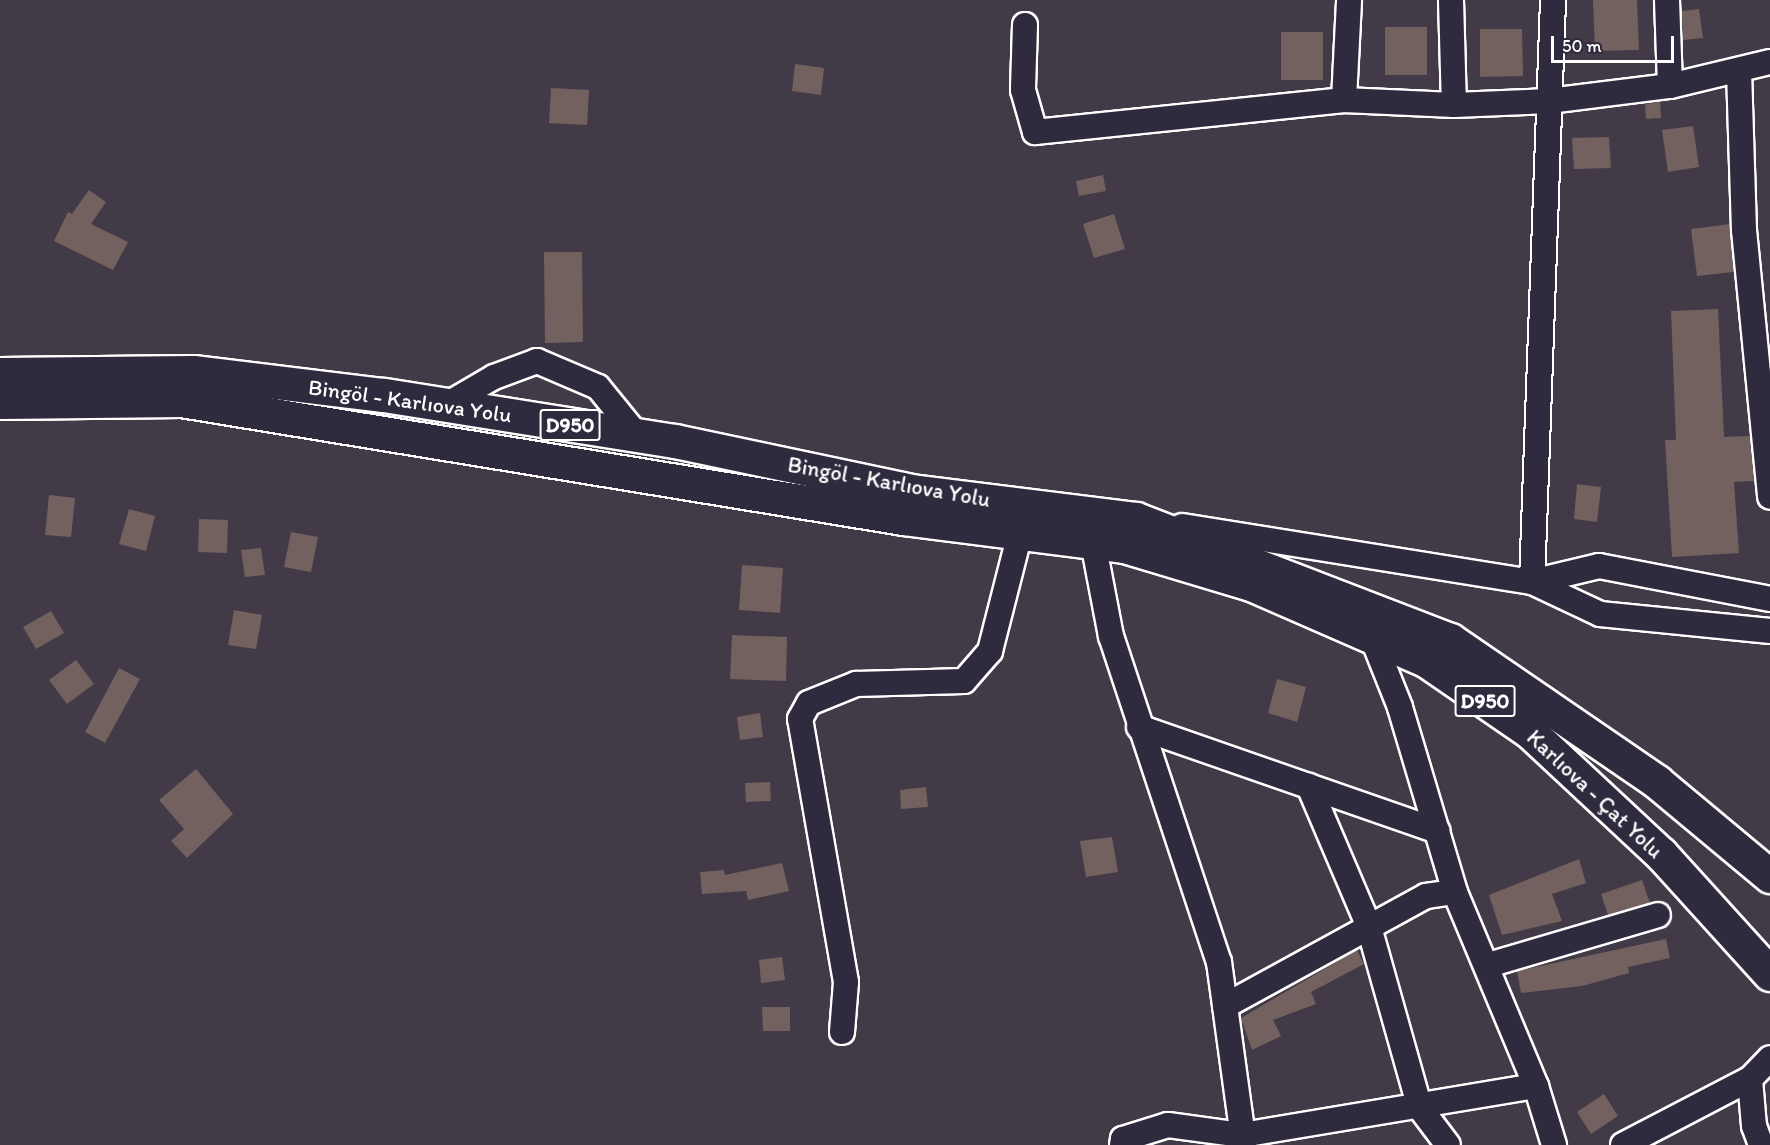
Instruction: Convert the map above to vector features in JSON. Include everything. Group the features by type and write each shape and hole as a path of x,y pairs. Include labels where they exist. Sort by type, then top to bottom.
{"highway":[{"name":"Bingöl - Karlıova Yolu","path":"0,374 193,372 446,405 637,435 918,492 1118,536"},
{"name":"Bingöl - Karlıova Yolu","path":"0,402 181,400 903,518 1020,533 1118,536"},
{"name":"Karlıova - Çat Yolu","path":"1118,536 1251,585 1427,661 1529,731 1660,854 1769,972"},
{"name":"Karlıova - Çat Yolu","path":"1118,536 1449,640 1657,782 1770,876"}],"street":[{"path":"1344,99 1349,0"},
{"path":"1451,0 1454,105"},
{"path":"1532,582 1553,0"},
{"path":"1667,0 1670,86"},
{"path":"1025,25 1023,90 1035,132 1344,99 1454,105 1549,101 1670,86 1770,62"},
{"path":"1740,71 1744,230 1770,497"},
{"path":"446,405 494,377 537,361 598,387 637,435"},
{"path":"842,1032 846,982 800,719 809,704 856,684 964,681 990,651 1020,533"},
{"path":"1243,1140 1219,962 1139,727 1111,636 1118,536 1532,582 1600,614 1770,631"},
{"path":"1532,582 1599,566 1770,598"},
{"path":"1372,637 1400,707 1455,892 1488,965 1536,1086 1554,1145"},
{"path":"1139,727 1437,831"},
{"path":"1309,786 1369,927 1420,1107 1448,1145"},
{"path":"1225,1006 1426,896 1455,892"},
{"path":"1488,965 1658,915"},
{"path":"1623,1145 1750,1079 1770,1058"},
{"path":"1750,1079 1754,1126 1761,1145"},
{"path":"1122,1145 1123,1139 1168,1125 1243,1140 1536,1086"}],"building":[{"path":"1593,0 1637,0 1639,50 1595,51"},
{"path":"1699,9 1703,38 1683,40 1682,11"},
{"path":"1385,27 1427,27 1427,75 1385,75"},
{"path":"1480,29 1522,29 1523,76 1480,77"},
{"path":"1281,32 1323,32 1323,80 1281,80"},
{"path":"795,64 824,68 821,95 792,91"},
{"path":"551,88 589,90 587,125 549,123"},
{"path":"1660,102 1661,118 1646,119 1645,104"},
{"path":"1693,126 1699,167 1668,172 1662,130"},
{"path":"1609,137 1611,168 1574,169 1572,138"},
{"path":"1103,175 1106,191 1079,196 1076,181"},
{"path":"89,190 106,202 91,224 128,242 113,270 54,241 68,212 72,214"},
{"path":"1114,214 1125,249 1094,258 1083,224"},
{"path":"1730,224 1734,272 1697,276 1691,229"},
{"path":"544,252 582,252 583,342 545,343"},
{"path":"1718,309 1724,437 1750,436 1754,481 1734,482 1739,553 1672,557 1665,440 1676,440 1671,311"},
{"path":"1577,484 1601,487 1597,522 1574,519"},
{"path":"49,495 75,498 71,537 45,535"},
{"path":"129,509 155,516 146,551 119,544"},
{"path":"199,519 228,520 227,553 198,552"},
{"path":"291,532 318,537 311,572 284,567"},
{"path":"261,548 265,575 245,577 241,550"},
{"path":"742,565 783,568 780,613 739,610"},
{"path":"234,610 262,615 256,649 228,645"},
{"path":"51,611 64,633 36,649 23,627"},
{"path":"732,635 787,637 786,681 730,679"},
{"path":"76,660 94,684 67,704 49,680"},
{"path":"119,668 140,679 105,743 85,732"},
{"path":"1277,679 1306,687 1297,722 1268,713"},
{"path":"760,713 763,737 740,740 737,717"},
{"path":"196,769 233,814 187,858 171,841 184,829 159,800"},
{"path":"770,782 771,801 746,802 745,783"},
{"path":"926,787 928,807 901,809 900,790"},
{"path":"1112,837 1118,872 1086,877 1080,841"},
{"path":"1579,859 1586,883 1552,894 1562,921 1502,935 1489,895"},
{"path":"782,863 789,891 748,900 746,891 702,894 700,872 724,870 725,875"},
{"path":"1642,880 1650,903 1608,915 1601,894"},
{"path":"1666,939 1670,958 1628,967 1629,973 1582,986 1521,993 1517,971"},
{"path":"1357,950 1364,964 1311,992 1316,1004 1273,1020 1281,1036 1252,1050 1241,1018"},
{"path":"782,957 785,980 761,983 759,960"},
{"path":"762,1007 790,1007 790,1031 763,1031"},
{"path":"1604,1094 1618,1116 1591,1134 1577,1112"}]}
